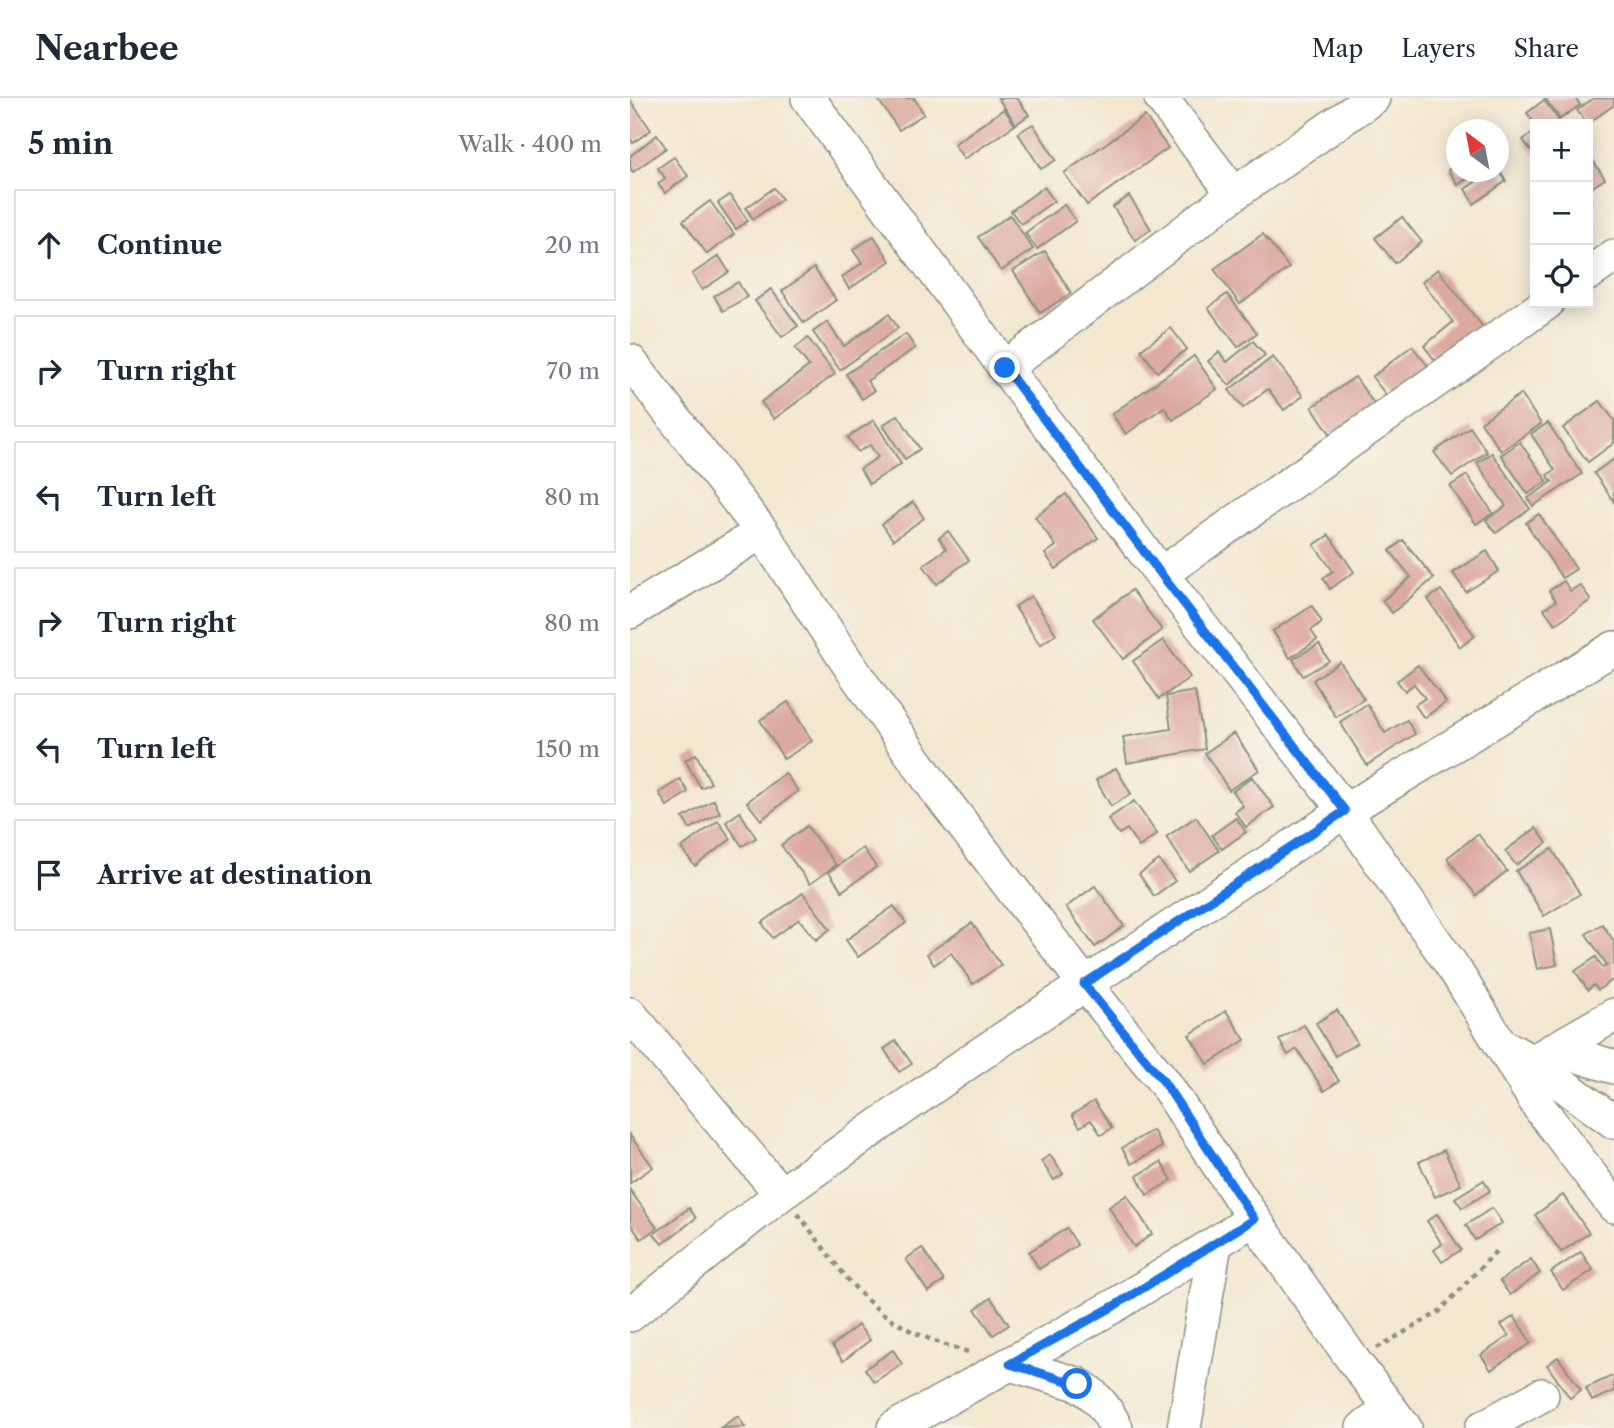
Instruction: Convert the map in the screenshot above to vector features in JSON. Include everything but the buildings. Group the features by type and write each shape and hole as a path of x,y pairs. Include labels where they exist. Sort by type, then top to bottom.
{"street":[{"path":"808,98 1005,368 1345,811 1455,970 1539,1107 1614,1206"},
{"path":"1161,98 1234,194"},
{"path":"1005,368 1234,194 1373,98"},
{"path":"1593,271 1614,256"},
{"path":"1161,574 1541,308"},
{"path":"630,361 762,532 849,665 937,791 1084,984 1164,1082 1254,1219 1353,1360 1386,1422"},
{"path":"630,612 762,532"},
{"path":"630,1315 781,1194 970,1061 1345,811 1614,648"},
{"path":"630,1014 781,1194"},
{"path":"1544,1056 1614,1015"},
{"path":"1500,1044 1544,1056 1614,1067"},
{"path":"1544,1056 1614,1122"},
{"path":"894,1428 1114,1306 1254,1219"},
{"path":"1184,1428 1215,1244"},
{"path":"1010,1364 1087,1389 1096,1397 1116,1428"},
{"path":"1482,1428 1542,1395"}],"path":[{"path":"781,1194 866,1300 887,1316 906,1329 936,1342 1010,1364"},
{"path":"1353,1360 1406,1333 1439,1312 1499,1248"}],"route":[{"path":"1005,368 1345,811 1084,984 1164,1082 1254,1219 1114,1306 1010,1364 1077,1384"}]}
